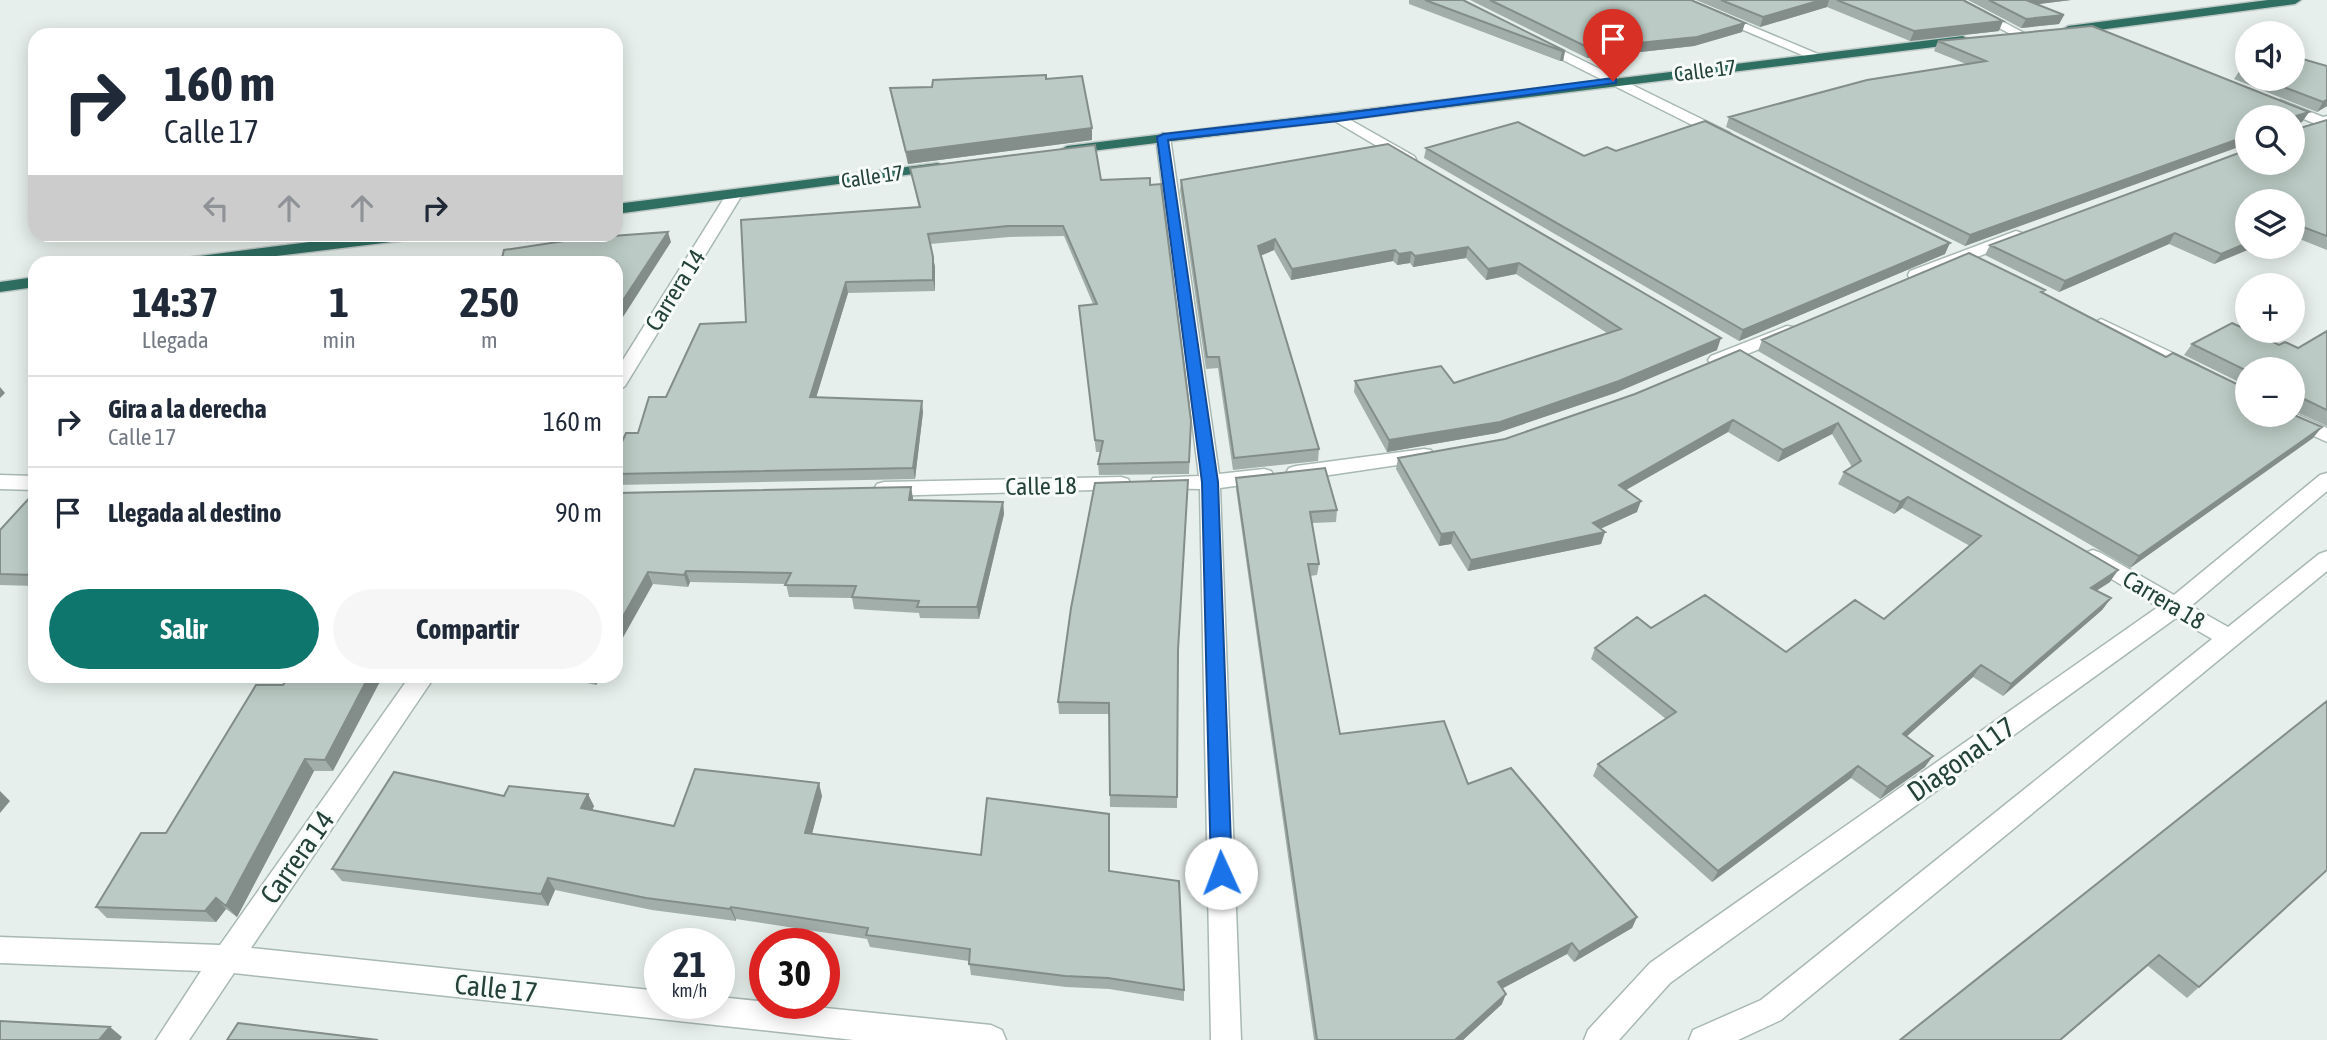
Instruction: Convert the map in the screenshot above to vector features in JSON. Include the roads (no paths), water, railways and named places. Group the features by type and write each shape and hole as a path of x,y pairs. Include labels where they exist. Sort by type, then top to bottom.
{"highway":[{"name":"Calle 17","path":"1052,152 1613,81 1986,38 2089,29 2295,0"},
{"name":"Calle 17","path":"623,208 955,165"},
{"path":"240,256 352,242"},
{"path":"0,287 28,283"}],"street":[{"path":"1679,0 1819,57"},
{"path":"1953,0 2034,33"},
{"path":"2089,29 2115,39"},
{"path":"1528,37 1734,141"},
{"path":"2271,101 2325,121"},
{"path":"1338,117 1420,166"},
{"path":"2305,128 2325,121"},
{"path":"1163,137 1210,482 1226,1040"},
{"name":"Carrera 14","path":"623,375 734,195"},
{"path":"1901,282 2028,231"},
{"path":"1940,243 1989,267"},
{"path":"2087,317 2210,378"},
{"path":"1699,368 1800,325"},
{"path":"1713,338 1760,366"},
{"path":"2305,425 2327,436"},
{"name":"Calle 18","path":"865,490 1210,482 1361,466 1437,453"},
{"name":"Diagonal 17","path":"1599,1040 1660,973 2176,606 2327,480"},
{"path":"0,482 28,483"},
{"name":"Carrera 18","path":"2081,551 2228,638"},
{"path":"1704,1040 1771,1010 2327,558"},
{"name":"Carrera 14","path":"171,1040 419,683"},
{"name":"Calle 17","path":"0,950 226,959 991,1040"}]}
